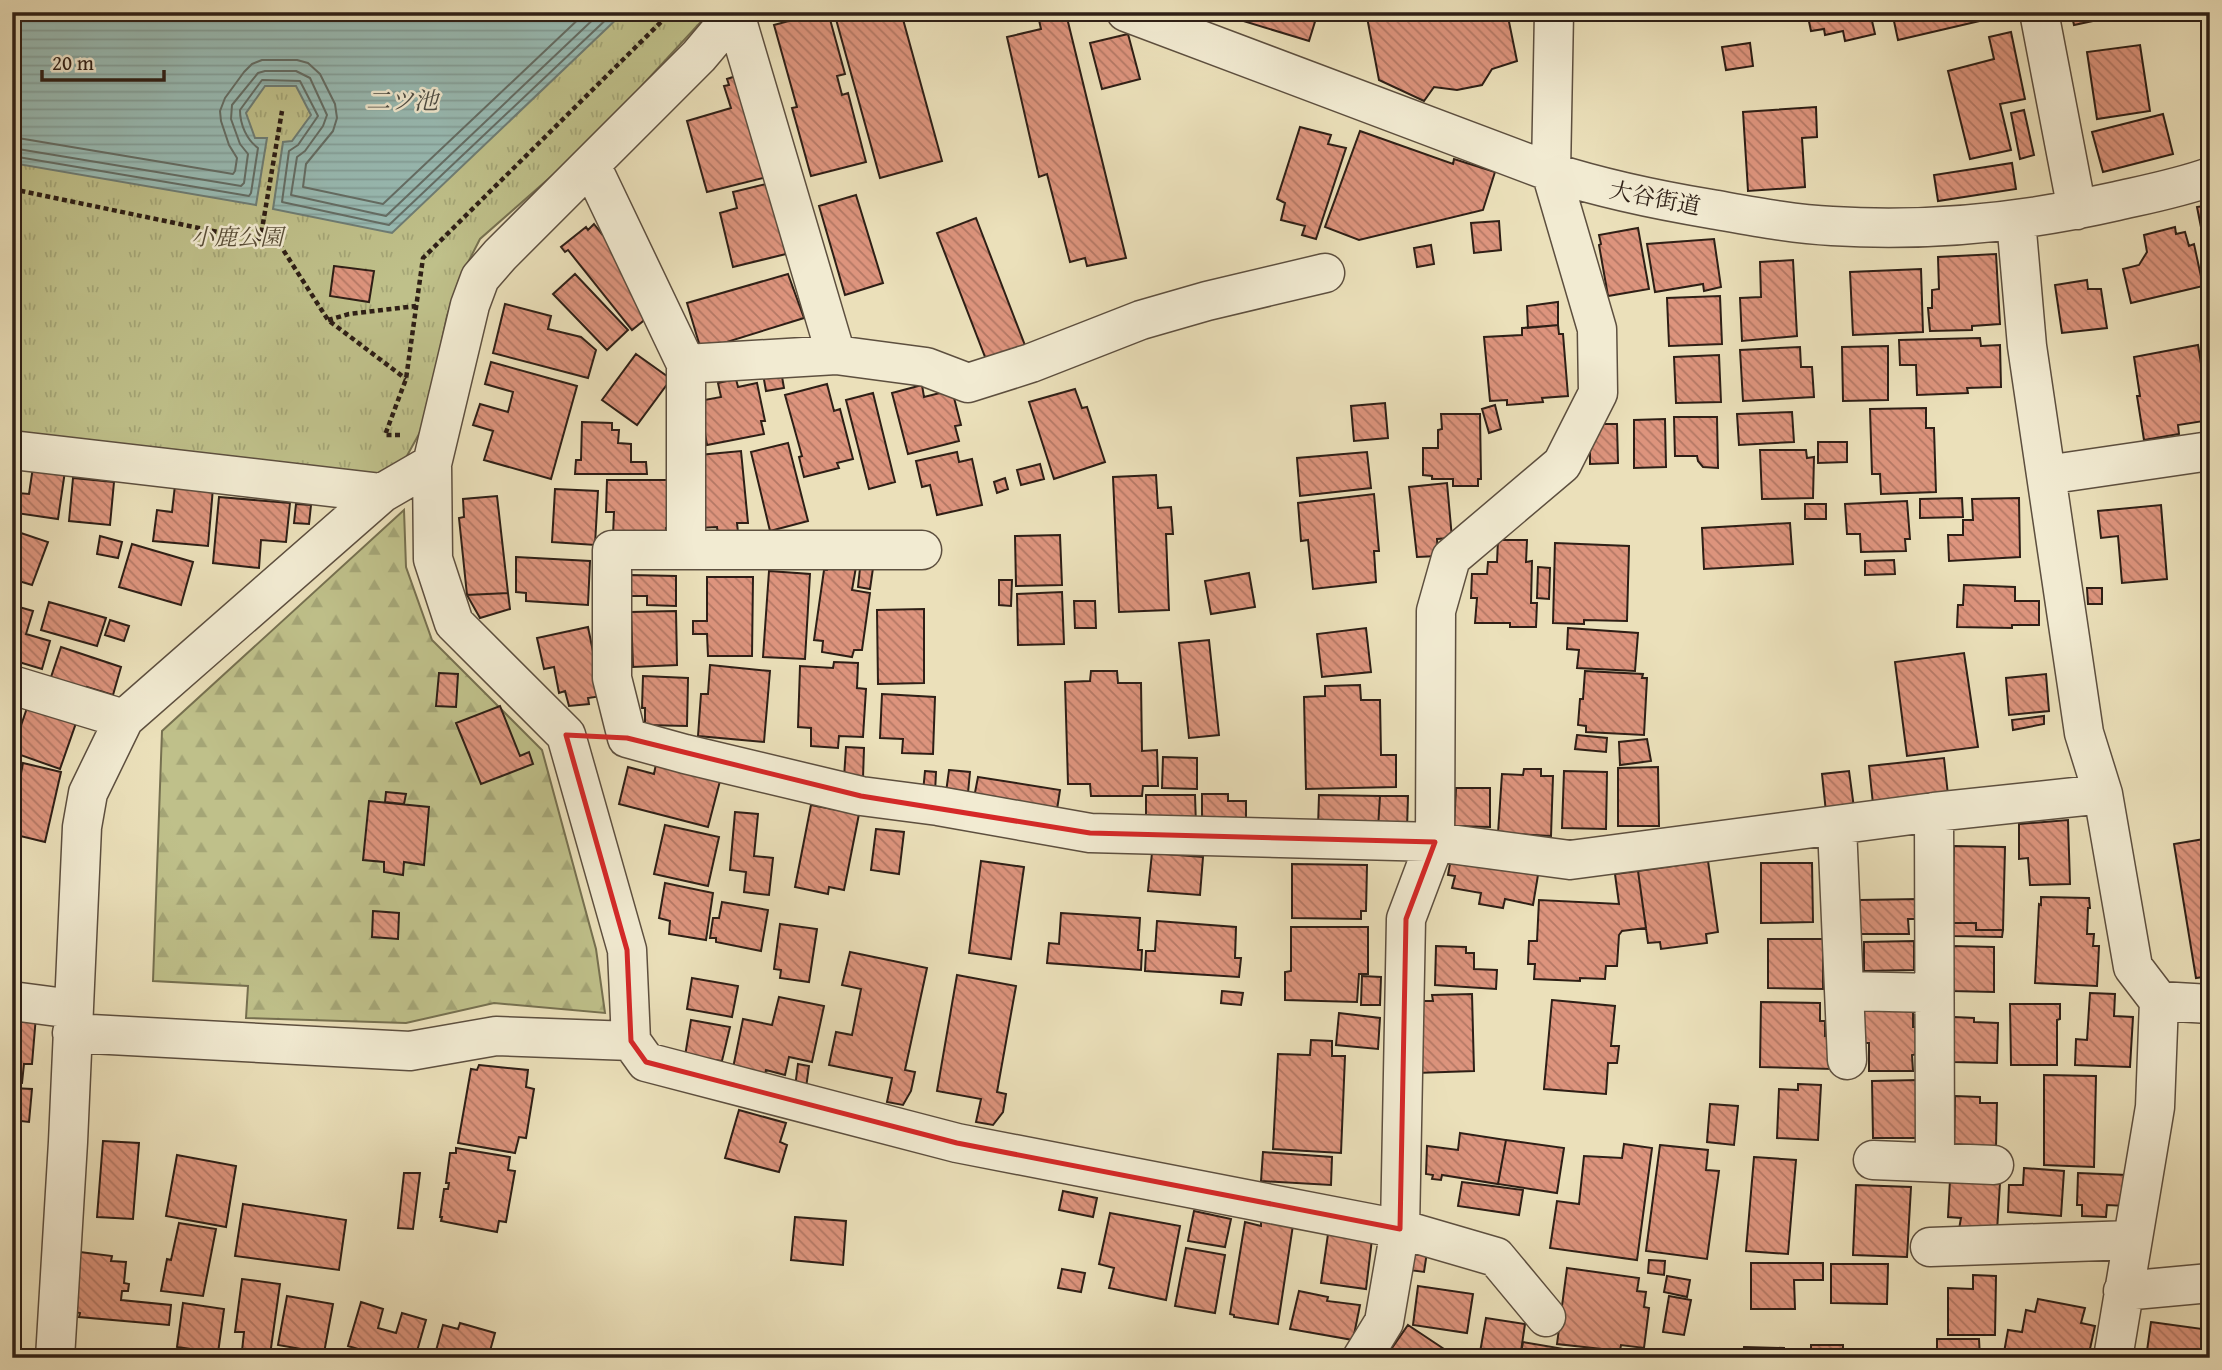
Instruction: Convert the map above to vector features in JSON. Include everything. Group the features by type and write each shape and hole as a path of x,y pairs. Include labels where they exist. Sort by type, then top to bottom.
{"street":[{"name":"大谷街道","path":"1126,12 1551,172 1599,187 1760,218 1832,226 1924,227 2017,220 2077,210 2184,186 2210,177"},
{"path":"1362,1358 1384,1322 1400,1229 1406,919 1435,842 1436,611 1451,558 1562,464 1598,393 1597,329 1551,172 1554,12"},
{"path":"2039,12 2077,210"},
{"path":"735,13 699,55 480,278 461,338 432,464 433,559 454,623 566,735 627,950 632,1041 646,1062 957,1143 1400,1229 1496,1257 1546,1317"},
{"path":"735,13 836,355"},
{"path":"591,165 686,364 686,550"},
{"path":"2017,220 2027,346 2084,733 2103,794 2133,967 2159,1000 2155,1107 2113,1358"},
{"path":"686,364 836,355 926,367 968,383 1031,363 1141,320 1206,301 1325,273"},
{"path":"12,450 383,493"},
{"path":"2046,475 2210,451"},
{"path":"54,1358 82,827 88,793 124,719 383,493 432,464"},
{"path":"627,737 611,678 612,550 922,550"},
{"path":"12,685 124,719"},
{"path":"566,735 627,737 685,754 860,796 938,806 1090,833 1435,842 1570,859 1934,812 2103,794"},
{"path":"1934,812 1935,1162"},
{"path":"1837,826 1847,1060"},
{"path":"1844,991 1934,993"},
{"path":"2159,1000 2210,1004"},
{"path":"12,1001 73,1021 410,1051 496,1036 632,1041"},
{"path":"1873,1160 1994,1165"},
{"path":"1930,1247 2131,1240"},
{"path":"2123,1291 2210,1283"}],"path":[{"path":"260,241 282,111"},
{"path":"12,190 280,245 328,320 406,379"},
{"path":"328,320 349,314 416,306"}],"highlighted area":[{"path":"566,735 627,738 861,796 1090,833 1435,842 1406,919 1400,1229 957,1143 646,1062 631,1041 627,950"}],"green space":[{"name":"小鹿公園","path":"12,12 710,12 587,145 480,239 459,280 447,316 424,425 398,472 363,479 12,446"},
{"path":"404,510 406,567 432,640 542,750 596,949 605,1013 494,1003 406,1023 246,1018 248,986 153,981 162,731"}],"water":[{"name":"二ツ池","path":"12,12 624,12 392,233 273,209 283,142 292,141 311,115 296,86 265,86 246,113 255,138 267,138 256,205 12,163"}],"building":[{"path":"828,12 845,74 837,76 842,95 848,93 866,162 811,176 792,108 797,107 774,25"},
{"path":"834,12 901,12 942,161 880,178"},
{"path":"1044,12 1062,12 1068,22 1126,258 1087,266 1085,258 1070,262 1047,174 1039,177 1007,37 1041,29 1039,20"},
{"path":"1214,12 1318,12 1309,41"},
{"path":"1366,12 1507,12 1517,61 1492,69 1482,85 1457,90 1434,87 1424,101 1379,80"},
{"path":"1807,12 1870,12 1875,34 1845,41 1843,31 1825,35 1824,29 1811,31"},
{"path":"1892,12 1982,12 1984,20 1898,40"},
{"path":"2071,12 2126,12 2126,14 2074,25"},
{"path":"2011,32 2025,99 2000,104 2011,150 1970,159 1948,71 1994,59 1989,37"},
{"path":"1128,34 1140,79 1102,89 1090,43"},
{"path":"1750,43 1753,66 1726,70 1722,47"},
{"path":"2140,45 2150,111 2097,119 2087,52"},
{"path":"739,75 771,176 707,192 687,121 731,108 724,86 729,85 727,79"},
{"path":"1816,107 1817,137 1802,138 1805,187 1748,191 1743,112"},
{"path":"2024,110 2034,155 2020,159 2011,113"},
{"path":"2163,114 2173,154 2103,172 2092,132"},
{"path":"1300,127 1331,135 1328,144 1346,148 1316,239 1302,235 1305,226 1281,220 1285,203 1277,199"},
{"path":"1360,131 1453,164 1454,159 1495,172 1483,210 1359,240 1325,227"},
{"path":"2012,163 2016,189 1938,201 1934,175"},
{"path":"774,182 773,205 786,254 733,267 720,213 737,208 733,192"},
{"path":"856,195 883,283 845,295 819,206"},
{"path":"2210,205 2210,273 2197,207"},
{"path":"976,218 1026,348 987,362 937,233"},
{"path":"1499,221 1501,250 1474,253 1471,223"},
{"path":"594,224 602,234 612,226 658,309 632,330 568,250 565,252 561,247 586,227 588,230"},
{"path":"2175,227 2176,234 2185,232 2189,246 2194,244 2203,286 2131,303 2123,269 2139,265 2147,252 2144,235"},
{"path":"1638,228 1649,289 1608,296 1599,235"},
{"path":"1714,239 1721,287 1704,291 1703,284 1655,292 1647,244"},
{"path":"1431,245 1434,264 1417,267 1414,248"},
{"path":"1996,254 2000,324 1972,326 1972,330 1930,331 1928,308 1932,308 1932,290 1939,289 1938,257"},
{"path":"1793,260 1797,336 1742,341 1740,298 1761,297 1760,262"},
{"path":"334,266 374,271 369,302 330,296"},
{"path":"1921,269 1923,332 1853,335 1850,272"},
{"path":"575,274 628,330 607,350 553,294"},
{"path":"788,274 804,318 701,350 687,303"},
{"path":"2087,280 2088,289 2101,289 2107,328 2062,333 2055,285"},
{"path":"1720,296 1722,344 1669,346 1667,298"},
{"path":"1558,302 1558,325 1528,328 1527,306"},
{"path":"505,304 551,316 548,329 581,337 596,350 588,378 493,353"},
{"path":"1558,325 1559,334 1563,334 1568,396 1542,398 1543,402 1507,405 1507,400 1490,401 1484,337 1522,335 1522,328"},
{"path":"1980,338 1981,346 2000,345 2001,387 1967,388 1968,393 1917,395 1916,365 1900,365 1899,340"},
{"path":"2198,345 2210,420 2178,425 2179,434 2144,440 2134,357"},
{"path":"1888,346 1888,400 1843,401 1842,347"},
{"path":"1800,347 1801,367 1812,367 1814,397 1743,401 1740,350"},
{"path":"636,354 671,379 637,425 602,400"},
{"path":"1719,355 1721,402 1676,403 1674,357"},
{"path":"491,362 577,386 551,479 484,460 493,431 473,425 480,404 508,412 513,392 485,384"},
{"path":"781,371 784,388 766,391 763,374"},
{"path":"736,379 738,387 757,383 765,421 761,421 764,434 707,445 699,401 721,397 718,383"},
{"path":"827,384 834,411 840,409 853,459 837,463 839,468 804,477 799,457 802,456 785,395"},
{"path":"922,385 924,397 952,390 961,425 955,426 959,441 908,454 892,393"},
{"path":"1075,389 1082,408 1087,407 1105,462 1054,479 1029,402"},
{"path":"873,393 895,482 869,489 846,400"},
{"path":"1385,403 1388,438 1354,441 1351,406"},
{"path":"1495,405 1501,429 1489,433 1482,409"},
{"path":"1926,408 1926,428 1934,428 1936,492 1881,494 1880,474 1872,474 1870,409"},
{"path":"1792,412 1794,442 1739,445 1737,414"},
{"path":"1441,414 1480,414 1481,479 1478,479 1478,486 1453,486 1453,479 1432,479 1432,476 1423,475 1423,448 1438,448 1438,430 1442,429"},
{"path":"1674,417 1717,417 1718,468 1703,467 1697,456 1675,456"},
{"path":"1665,419 1666,467 1634,468 1634,420"},
{"path":"582,422 612,423 612,430 619,430 618,443 631,444 631,462 646,462 647,474 575,474 576,460 581,460"},
{"path":"1601,424 1617,424 1618,463 1590,464 1590,441"},
{"path":"1818,442 1847,442 1847,462 1818,463"},
{"path":"788,443 808,521 770,531 751,452"},
{"path":"1760,450 1806,450 1807,458 1814,457 1813,498 1762,499"},
{"path":"741,451 748,523 737,523 738,532 718,535 717,527 697,528 688,456"},
{"path":"957,452 959,462 972,459 982,505 937,515 930,485 922,487 916,461"},
{"path":"1367,452 1371,488 1300,496 1297,458"},
{"path":"1040,464 1044,479 1021,485 1017,470"},
{"path":"33,467 65,471 58,519 16,513 18,493 29,494"},
{"path":"1156,475 1158,508 1171,507 1173,534 1166,534 1169,610 1119,612 1113,477"},
{"path":"73,478 114,482 110,525 69,521"},
{"path":"1005,478 1008,489 997,493 994,482"},
{"path":"607,480 669,480 675,529 666,528 666,532 613,535 614,512 606,512"},
{"path":"1447,483 1452,538 1437,539 1438,556 1417,557 1409,487"},
{"path":"175,485 213,488 208,546 153,541 157,510 172,512"},
{"path":"555,489 598,491 595,545 552,542"},
{"path":"1374,494 1379,551 1374,551 1376,582 1313,589 1308,540 1301,541 1298,503"},
{"path":"497,496 508,593 467,595 459,518 464,517 463,499"},
{"path":"219,497 290,503 286,542 261,540 259,568 213,563"},
{"path":"1962,498 1963,517 1920,518 1920,499"},
{"path":"2019,498 2020,557 1949,561 1948,535 1963,535 1963,520 1973,520 1972,499"},
{"path":"1907,501 1910,539 1905,539 1906,551 1861,552 1860,534 1847,534 1845,504"},
{"path":"296,504 311,505 309,524 294,523"},
{"path":"1805,504 1826,504 1826,519 1805,519"},
{"path":"2161,505 2167,579 2122,583 2118,536 2101,538 2098,511"},
{"path":"1790,523 1793,564 1704,569 1702,528"},
{"path":"12,530 48,542 32,585 12,579"},
{"path":"1060,535 1062,585 1016,586 1015,536"},
{"path":"100,536 122,542 118,558 97,554"},
{"path":"1498,540 1527,540 1526,562 1532,561 1531,603 1537,603 1536,627 1510,627 1510,623 1475,623 1477,598 1471,598 1472,574 1487,574 1488,562 1497,562"},
{"path":"1555,543 1629,546 1627,621 1584,620 1584,624 1553,623"},
{"path":"132,544 193,562 181,605 119,587"},
{"path":"516,557 590,561 588,605 526,601 526,593 516,592"},
{"path":"861,559 874,561 870,589 858,587"},
{"path":"1894,560 1895,574 1865,575 1865,561"},
{"path":"828,563 856,567 852,590 870,593 862,650 854,650 852,657 822,652 823,641 814,640 824,570 827,570"},
{"path":"1538,567 1550,568 1549,599 1537,598"},
{"path":"769,571 810,574 805,659 763,657"},
{"path":"1249,573 1255,607 1211,614 1205,581"},
{"path":"630,575 676,576 676,606 647,605 647,596 630,596"},
{"path":"707,577 753,577 752,656 708,656 707,634 693,634 693,621 707,621"},
{"path":"999,580 1012,580 1011,606 999,605"},
{"path":"1964,585 2015,587 2015,601 2039,601 2039,625 2012,625 2012,628 1957,627 1958,605 1963,605"},
{"path":"2087,588 2102,588 2102,604 2088,604"},
{"path":"1062,592 1064,644 1018,645 1017,594"},
{"path":"508,593 510,609 480,618 467,595"},
{"path":"1074,601 1095,601 1096,628 1075,628"},
{"path":"49,602 106,618 97,646 41,630"},
{"path":"12,605 33,611 26,634 50,641 42,669 12,660"},
{"path":"924,609 924,683 878,684 877,610"},
{"path":"676,611 677,665 633,667 631,612"},
{"path":"110,620 129,626 124,641 105,635"},
{"path":"588,627 602,696 588,698 589,704 569,706 565,691 559,693 554,667 544,669 537,638"},
{"path":"1366,628 1371,672 1322,677 1317,634"},
{"path":"1568,628 1638,633 1635,671 1577,668 1579,650 1567,649"},
{"path":"1209,640 1219,735 1189,738 1179,643"},
{"path":"61,647 121,667 113,695 87,687 85,694 49,683"},
{"path":"1964,653 1978,747 1907,756 1895,662"},
{"path":"834,662 858,663 857,688 866,689 863,737 839,736 838,748 811,746 811,728 798,727 800,666 833,668"},
{"path":"710,665 770,671 764,742 698,736 701,694 708,694"},
{"path":"1091,671 1117,671 1118,683 1141,683 1142,751 1157,750 1158,786 1143,786 1142,796 1091,796 1090,784 1068,784 1065,682 1090,681"},
{"path":"1585,671 1643,674 1642,678 1647,678 1644,735 1586,732 1586,726 1578,725"},
{"path":"439,673 458,674 456,707 436,706"},
{"path":"2046,674 2049,711 2009,715 2006,678"},
{"path":"643,676 688,678 687,726 645,725 645,708 642,708"},
{"path":"1360,685 1361,700 1380,700 1381,755 1396,755 1396,787 1306,789 1304,697 1325,696 1325,686"},
{"path":"882,694 935,697 933,754 902,753 903,739 880,738"},
{"path":"28,705 76,723 60,769 12,752"},
{"path":"500,706 520,756 529,752 533,764 481,784 456,723"},
{"path":"2044,716 2044,724 2013,730 2012,720"},
{"path":"1577,735 1607,738 1606,752 1575,749"},
{"path":"1647,739 1651,761 1620,765 1619,742"},
{"path":"846,747 864,748 863,778 844,778"},
{"path":"1163,757 1197,758 1197,789 1162,788"},
{"path":"1944,758 1948,795 1873,804 1869,766"},
{"path":"23,763 61,772 45,842 12,834 12,787 18,789"},
{"path":"656,764 720,781 708,827 619,804 628,767 654,774"},
{"path":"1658,767 1659,826 1618,826 1618,768"},
{"path":"1524,769 1541,769 1541,776 1553,776 1551,836 1498,833 1502,774 1523,775"},
{"path":"949,770 970,772 967,803 945,800"},
{"path":"925,771 936,772 935,793 923,792"},
{"path":"1564,771 1607,772 1606,829 1562,828"},
{"path":"1849,771 1854,808 1826,812 1822,774"},
{"path":"978,777 1060,790 1056,816 973,803"},
{"path":"1456,788 1490,788 1490,827 1454,826"},
{"path":"386,792 406,794 404,804 385,802"},
{"path":"1202,794 1228,794 1228,801 1246,801 1246,827 1202,826"},
{"path":"1146,795 1195,795 1196,826 1146,826"},
{"path":"1319,795 1380,796 1378,828 1318,827"},
{"path":"1380,796 1408,796 1407,829 1378,828"},
{"path":"369,801 429,807 424,865 404,862 403,875 384,872 384,862 363,860"},
{"path":"811,805 859,814 844,890 829,887 828,894 795,887"},
{"path":"735,812 758,814 754,856 773,858 769,895 744,892 746,872 730,870"},
{"path":"2068,820 2070,884 2030,885 2028,858 2019,859 2019,824"},
{"path":"665,825 719,837 708,886 654,874"},
{"path":"876,829 904,832 899,874 871,870"},
{"path":"2210,838 2210,976 2196,978 2174,844"},
{"path":"1954,846 2005,847 2003,930 1976,930 1976,923 1952,923"},
{"path":"1152,853 1203,857 1200,895 1148,891"},
{"path":"1452,853 1539,869 1533,905 1505,899 1503,908 1479,904 1481,893 1452,888 1455,876 1448,875"},
{"path":"981,861 1024,867 1011,959 969,953"},
{"path":"1708,861 1718,932 1706,934 1707,943 1661,949 1660,942 1648,943 1638,871"},
{"path":"1761,863 1812,863 1813,922 1761,923"},
{"path":"1292,864 1367,865 1366,911 1361,911 1361,919 1292,918"},
{"path":"1638,871 1646,928 1622,931 1619,935 1617,966 1606,966 1605,979 1534,979 1535,964 1528,964 1529,941 1537,941 1539,900 1619,904 1615,874"},
{"path":"665,883 713,893 706,940 669,934 670,921 659,918"},
{"path":"2041,897 2089,898 2087,934 2094,934 2093,946 2099,946 2097,986 2035,983"},
{"path":"1918,899 1919,919 1908,919 1909,934 1860,934 1860,900"},
{"path":"722,902 768,910 761,951 716,942 716,938 710,938 713,918 719,918"},
{"path":"373,911 399,913 398,939 372,937"},
{"path":"1061,913 1140,918 1138,950 1142,950 1141,970 1047,963 1049,943 1059,944"},
{"path":"1157,921 1236,927 1235,958 1241,958 1239,977 1145,971 1146,951 1155,951"},
{"path":"1952,923 1976,923 1976,930 2003,930 2002,937 1953,936"},
{"path":"780,924 817,929 809,982 780,978 781,970 774,969"},
{"path":"1291,927 1368,927 1368,974 1359,974 1357,1002 1285,1000 1285,972 1291,971"},
{"path":"1768,939 1823,939 1823,989 1768,988"},
{"path":"1914,941 1914,970 1864,971 1864,942"},
{"path":"1436,946 1466,947 1466,953 1474,953 1474,969 1497,970 1496,989 1435,985"},
{"path":"1952,946 1994,947 1994,992 1951,991"},
{"path":"850,952 927,968 905,1070 915,1072 911,1091 903,1105 887,1102 892,1078 829,1065 836,1032 852,1035 861,989 842,985"},
{"path":"957,975 1016,986 997,1092 1006,1094 1003,1112 993,1125 976,1122 981,1099 937,1091"},
{"path":"1362,976 1381,977 1380,1005 1361,1005"},
{"path":"692,978 738,986 732,1017 687,1009"},
{"path":"1222,991 1243,993 1241,1005 1221,1003"},
{"path":"2090,993 2115,994 2114,1016 2133,1017 2130,1067 2075,1065 2076,1039 2087,1040"},
{"path":"1472,994 1474,1071 1416,1073 1414,1001 1433,1001 1432,995"},
{"path":"779,997 824,1006 812,1062 789,1057 785,1075 766,1070 765,1075 733,1068 743,1019 772,1025"},
{"path":"1552,1000 1615,1006 1611,1046 1619,1046 1617,1063 1608,1063 1606,1094 1544,1089"},
{"path":"1761,1002 1820,1003 1820,1021 1825,1021 1825,1036 1832,1036 1832,1069 1760,1067"},
{"path":"2010,1004 2060,1004 2060,1019 2057,1020 2057,1065 2011,1065"},
{"path":"1864,1011 1913,1011 1913,1027 1919,1027 1919,1054 1912,1055 1913,1071 1869,1071 1869,1043 1864,1043"},
{"path":"1339,1013 1380,1018 1378,1049 1336,1045"},
{"path":"12,1014 36,1016 32,1064 24,1064 22,1083 12,1082"},
{"path":"1954,1017 1974,1018 1974,1022 1998,1023 1997,1063 1952,1062"},
{"path":"691,1020 730,1027 722,1061 685,1056"},
{"path":"1311,1040 1332,1041 1332,1056 1345,1056 1341,1153 1273,1149 1278,1054 1310,1055"},
{"path":"798,1064 809,1066 806,1088 795,1087"},
{"path":"479,1065 528,1070 526,1087 534,1089 526,1138 519,1137 515,1153 458,1143 471,1069 477,1070"},
{"path":"2044,1075 2096,1076 2094,1167 2044,1165"},
{"path":"1918,1080 1918,1138 1873,1138 1872,1081"},
{"path":"1798,1084 1821,1085 1818,1140 1777,1138 1779,1089 1798,1090"},
{"path":"12,1088 32,1089 29,1122 12,1120"},
{"path":"1955,1096 1980,1097 1980,1103 1997,1103 1996,1147 1954,1147"},
{"path":"1710,1104 1738,1106 1734,1145 1707,1142"},
{"path":"739,1110 786,1123 780,1142 787,1145 779,1172 725,1158"},
{"path":"1460,1133 1506,1140 1498,1184 1442,1175 1441,1180 1432,1179 1433,1175 1426,1174 1427,1146 1458,1150"},
{"path":"1506,1140 1564,1148 1557,1193 1498,1184"},
{"path":"103,1141 139,1143 133,1219 97,1217"},
{"path":"1624,1144 1652,1148 1637,1260 1550,1248 1557,1201 1579,1204 1584,1156 1622,1158"},
{"path":"1660,1145 1708,1150 1706,1170 1719,1171 1707,1259 1646,1251"},
{"path":"456,1148 510,1157 508,1170 515,1171 506,1222 499,1221 497,1232 441,1221 444,1189 448,1189 449,1183 446,1183 450,1153 456,1153"},
{"path":"1263,1152 1332,1157 1331,1185 1261,1181"},
{"path":"177,1155 236,1166 226,1227 166,1216"},
{"path":"1754,1157 1796,1160 1788,1254 1746,1251"},
{"path":"2024,1168 2064,1171 2061,1216 2008,1212 2009,1185 2023,1185"},
{"path":"404,1173 420,1173 413,1229 398,1228"},
{"path":"2078,1173 2127,1175 2126,1206 2107,1205 2106,1217 2082,1216 2082,1205 2077,1205"},
{"path":"1950,1180 2000,1183 1997,1231 1959,1229 1961,1218 1948,1217"},
{"path":"1462,1182 1523,1190 1519,1215 1458,1206"},
{"path":"1856,1185 1911,1187 1907,1257 1853,1255"},
{"path":"1063,1191 1097,1198 1093,1217 1059,1210"},
{"path":"243,1204 346,1220 339,1270 235,1256"},
{"path":"1194,1211 1231,1219 1225,1247 1188,1241"},
{"path":"1110,1213 1180,1226 1166,1300 1109,1288 1114,1268 1099,1264"},
{"path":"795,1217 846,1221 843,1265 791,1260"},
{"path":"1261,1219 1293,1225 1278,1324 1234,1317 1230,1314 1245,1222 1261,1226"},
{"path":"179,1223 216,1229 203,1296 161,1291 167,1259 171,1260"},
{"path":"1328,1234 1372,1239 1366,1289 1321,1283"},
{"path":"1186,1248 1225,1255 1215,1313 1175,1306"},
{"path":"1413,1249 1427,1252 1424,1272 1409,1270"},
{"path":"80,1252 112,1256 111,1261 126,1262 124,1283 129,1284 128,1291 122,1291 121,1300 171,1305 169,1325 79,1317 80,1313 74,1312"},
{"path":"1649,1260 1665,1261 1664,1275 1648,1273"},
{"path":"1751,1263 1823,1263 1823,1280 1794,1280 1795,1309 1751,1309"},
{"path":"1831,1264 1888,1264 1887,1304 1831,1303"},
{"path":"1567,1268 1639,1278 1637,1291 1646,1292 1644,1307 1649,1308 1644,1348 1621,1345 1620,1351 1557,1344"},
{"path":"1062,1269 1085,1273 1081,1292 1058,1288"},
{"path":"1973,1275 1996,1276 1995,1335 1948,1335 1948,1288 1973,1289"},
{"path":"1667,1276 1690,1280 1687,1297 1664,1292"},
{"path":"242,1279 280,1284 270,1355 242,1351 244,1332 235,1332"},
{"path":"1418,1286 1473,1294 1467,1333 1413,1325"},
{"path":"1299,1291 1328,1297 1327,1301 1360,1305 1353,1340 1290,1329"},
{"path":"287,1296 333,1304 324,1353 278,1345"},
{"path":"1669,1296 1691,1300 1684,1335 1663,1332"},
{"path":"2038,1299 2085,1308 2081,1323 2095,1326 2088,1358 2003,1358 2008,1330 2022,1332 2026,1310 2035,1312"},
{"path":"361,1302 383,1309 378,1328 396,1333 402,1313 426,1320 415,1358 388,1358 348,1346"},
{"path":"183,1303 224,1309 218,1353 177,1347"},
{"path":"1486,1318 1525,1324 1520,1358 1479,1358"},
{"path":"2151,1322 2210,1330 2210,1358 2146,1358"},
{"path":"460,1323 495,1333 488,1358 434,1358 443,1325 458,1329"},
{"path":"1408,1325 1447,1351 1442,1358 1385,1358"},
{"path":"1937,1339 1979,1339 1980,1358 1937,1358"},
{"path":"1523,1342 1564,1349 1563,1358 1520,1358"},
{"path":"1811,1345 1843,1345 1843,1358 1811,1358"},
{"path":"1744,1347 1784,1348 1784,1358 1743,1358"}]}
